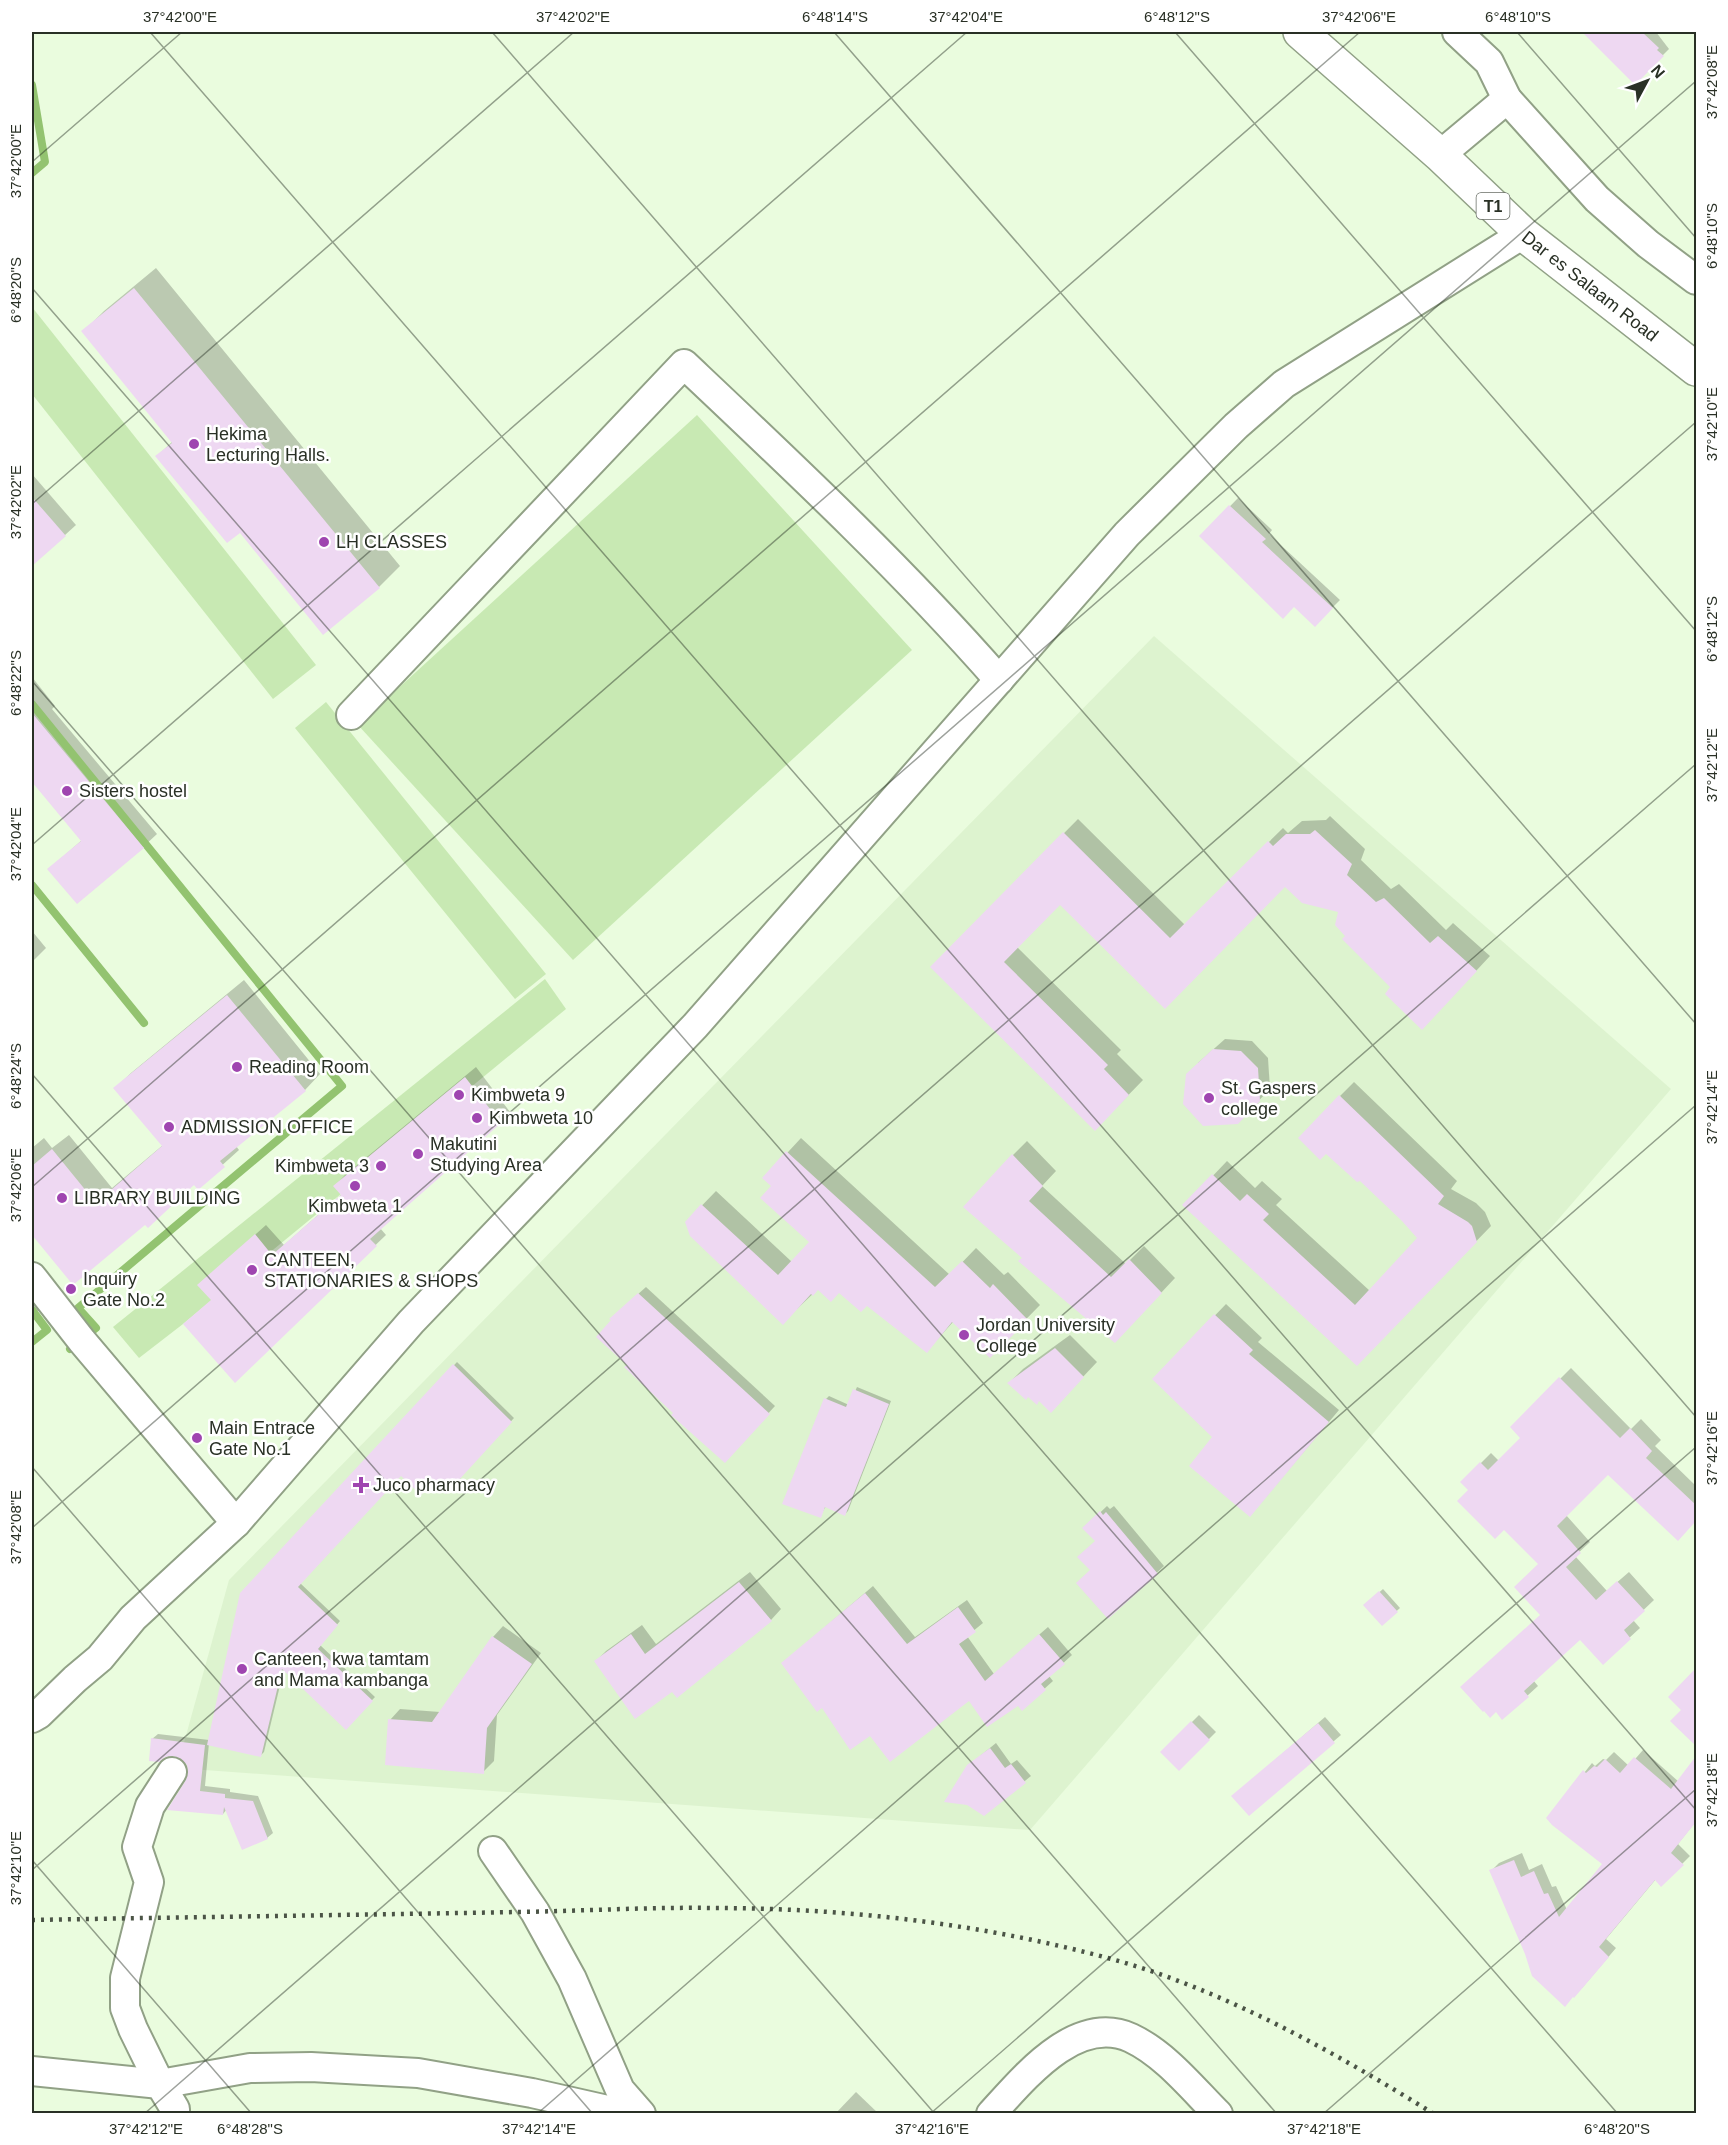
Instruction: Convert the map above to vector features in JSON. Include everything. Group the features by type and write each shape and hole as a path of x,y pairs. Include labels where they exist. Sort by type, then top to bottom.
{"highway":[{"name":"Dar es Salaam Road","path":"1300,32 1440,155 1523,234 1696,369"}],"street":[{"path":"1457,32 1489,62 1507,99 1597,199 1648,244 1696,280"},
{"path":"1440,155 1507,99"},
{"path":"32,1718 100,1658 133,1618 237,1523 411,1322 695,1026 1127,534 1236,426 1284,384 1523,234"},
{"path":"351,715 684,364 834,506 961,636 999,680"},
{"path":"32,1277 82,1341 237,1523"},
{"path":"172,1772 150,1806 137,1847 148,1882 125,1978 126,2008 133,2028 160,2084 175,2109 175,2114"},
{"path":"494,1851 535,1912 572,1979 620,2090 641,2114"},
{"path":"991,2114 1034,2067 1080,2037 1093,2033 1117,2033 1149,2049 1218,2114"},
{"path":"32,2071 160,2084 250,2068 311,2067 418,2073 532,2093 625,2114"}],"shaded area":[{"path":"32,307 316,665 273,699 32,394"},
{"path":"697,415 912,650 573,960 358,725"},
{"name":"Jordan University College","path":"1154,636 1671,1089 1030,1830 177,1768 229,1580"},
{"path":"326,702 546,974 515,999 295,728"},
{"path":"545,979 566,1009 139,1358 113,1327"}],"building":[{"path":"1582,32 1642,32 1664,56 1635,85"},
{"path":"134,288 380,588 323,635 240,533 227,543 155,456 172,443 81,331"},
{"path":"32,497 66,536 32,566"},
{"path":"1229,505 1266,539 1262,542 1333,608 1315,627 1294,607 1283,619 1199,536"},
{"path":"32,713 144,848 77,904 47,869 81,841 32,782"},
{"path":"1315,830 1352,864 1347,875 1376,902 1384,898 1430,943 1438,936 1477,971 1422,1030 1385,994 1390,987 1342,939 1345,936 1335,925 1338,912 1302,903 1285,887 1165,1009 1060,905 1004,962 1108,1065 1104,1069 1129,1095 1095,1131 930,967 1063,832 1170,938 1268,841 1273,846 1286,834 1310,834"},
{"path":"227,995 306,1091 220,1161 225,1167 198,1190 194,1185 148,1228 145,1225 73,1285 32,1235 32,1166 52,1149 96,1203 162,1146 113,1088"},
{"path":"1213,1049 1241,1051 1258,1068 1260,1101 1238,1124 1203,1126 1183,1104 1186,1074"},
{"path":"465,1077 501,1123 370,1239 377,1246 235,1383 183,1324 211,1300 197,1285 255,1234 272,1255 341,1195 333,1186"},
{"path":"1339,1095 1444,1196 1438,1204 1468,1222 1472,1226 1477,1242 1357,1366 1182,1205 1212,1174 1240,1201 1247,1194 1269,1214 1263,1220 1355,1305 1417,1238 1360,1181 1357,1182 1326,1154 1320,1160 1298,1138"},
{"path":"786,1151 935,1287 962,1261 990,1288 993,1284 1028,1320 990,1358 952,1322 927,1353 867,1306 861,1312 839,1293 831,1302 818,1290 813,1296 811,1294 783,1325 690,1236 685,1222 701,1204 778,1275 809,1242 760,1198 771,1186 762,1178"},
{"path":"1012,1154 1043,1186 1029,1201 1111,1277 1129,1259 1162,1293 1115,1343 1018,1261 1022,1258 963,1207"},
{"path":"638,1293 770,1414 725,1463 671,1415 673,1413 624,1367 627,1365 596,1337 611,1320 609,1319"},
{"path":"1214,1314 1253,1350 1249,1354 1329,1422 1250,1517 1189,1466 1212,1437 1152,1379"},
{"path":"1055,1348 1084,1377 1051,1413 1039,1401 1037,1405 1028,1397 1026,1400 1007,1383"},
{"path":"453,1364 512,1422 446,1494 433,1481 421,1495 401,1476 298,1587 338,1625 318,1649 373,1701 346,1730 282,1669 261,1757 207,1745 240,1593"},
{"path":"1559,1377 1620,1438 1630,1428 1652,1451 1646,1458 1696,1505 1696,1521 1678,1541 1608,1475 1557,1526 1581,1553 1566,1567 1596,1600 1617,1581 1645,1611 1624,1630 1631,1639 1603,1665 1580,1640 1524,1691 1529,1697 1502,1720 1496,1712 1490,1718 1460,1687 1540,1615 1514,1587 1538,1564 1504,1530 1495,1539 1457,1501 1468,1490 1460,1482 1480,1462 1488,1470 1520,1438 1510,1427"},
{"path":"853,1389 889,1404 845,1516 825,1507 821,1518 782,1504 824,1398 846,1407"},
{"path":"1100,1511 1103,1515 1106,1512 1158,1574 1108,1619 1076,1583 1090,1570 1077,1557 1095,1541 1082,1528"},
{"path":"739,1582 772,1621 677,1698 672,1692 635,1719 594,1661 631,1634 645,1654"},
{"path":"1379,1591 1398,1612 1382,1626 1363,1605"},
{"path":"865,1593 907,1644 958,1607 976,1632 959,1644 985,1681 1039,1634 1065,1664 1041,1684 1046,1690 1022,1711 1018,1706 987,1727 969,1701 890,1762 870,1736 850,1750 822,1708 817,1712 781,1663"},
{"path":"492,1636 532,1664 487,1728 484,1774 385,1765 388,1719 432,1722"},
{"path":"1696,1668 1696,1746 1670,1721 1681,1710 1668,1697"},
{"path":"1191,1721 1210,1740 1179,1771 1160,1752"},
{"path":"1318,1723 1335,1743 1249,1816 1231,1796"},
{"path":"151,1738 205,1745 200,1791 225,1794 225,1798 253,1801 268,1839 242,1850 224,1807 223,1815 167,1810 186,1780 187,1765 181,1759 173,1756 165,1757 159,1762 149,1761"},
{"path":"990,1748 1005,1768 1011,1764 1026,1783 984,1816 967,1805 944,1802 967,1765"},
{"path":"1696,1756 1696,1822 1671,1853 1684,1865 1661,1887 1655,1880 1599,1947 1609,1957 1565,2007 1532,1976 1489,1870 1514,1860 1521,1877 1534,1871 1544,1894 1548,1893 1559,1917 1602,1864 1546,1818 1583,1770 1586,1773 1605,1759 1620,1773 1634,1757 1671,1789"}],"waterway":[{"path":"32,85 45,162 32,173"},
{"path":"32,704 342,1086 78,1308 96,1328 70,1349"},
{"path":"32,885 144,1023"},
{"path":"32,1310 47,1330 32,1342"}],"railway":[{"path":"32,1920 689,1908 814,1911 916,1920 1066,1947 1157,1973 1239,2006 1279,2026 1434,2114"}],"place":[{"name":"Hekima Lecturing Halls.","path":"194,444"},
{"name":"LH CLASSES","path":"324,542"},
{"name":"Sisters hostel","path":"67,791"},
{"name":"Reading Room","path":"237,1067"},
{"name":"Kimbweta 9","path":"459,1095"},
{"name":"St. Gaspers college","path":"1209,1098"},
{"name":"Kimbweta 10","path":"477,1118"},
{"name":"ADMISSION OFFICE","path":"169,1127"},
{"name":"Makutini Studying Area","path":"418,1154"},
{"name":"Kimbweta 3","path":"381,1166"},
{"name":"Kimbweta 1","path":"355,1186"},
{"name":"LIBRARY BUILDING","path":"62,1198"},
{"name":"CANTEEN, STATIONARIES & SHOPS","path":"252,1270"},
{"name":"Inquiry Gate No.2","path":"71,1289"},
{"name":"Jordan University College","path":"964,1335"},
{"name":"Main Entrace Gate No.1","path":"197,1438"},
{"name":"Juco pharmacy","path":"361,1485"},
{"name":"Canteen, kwa tamtam and Mama kambanga","path":"242,1669"}]}
